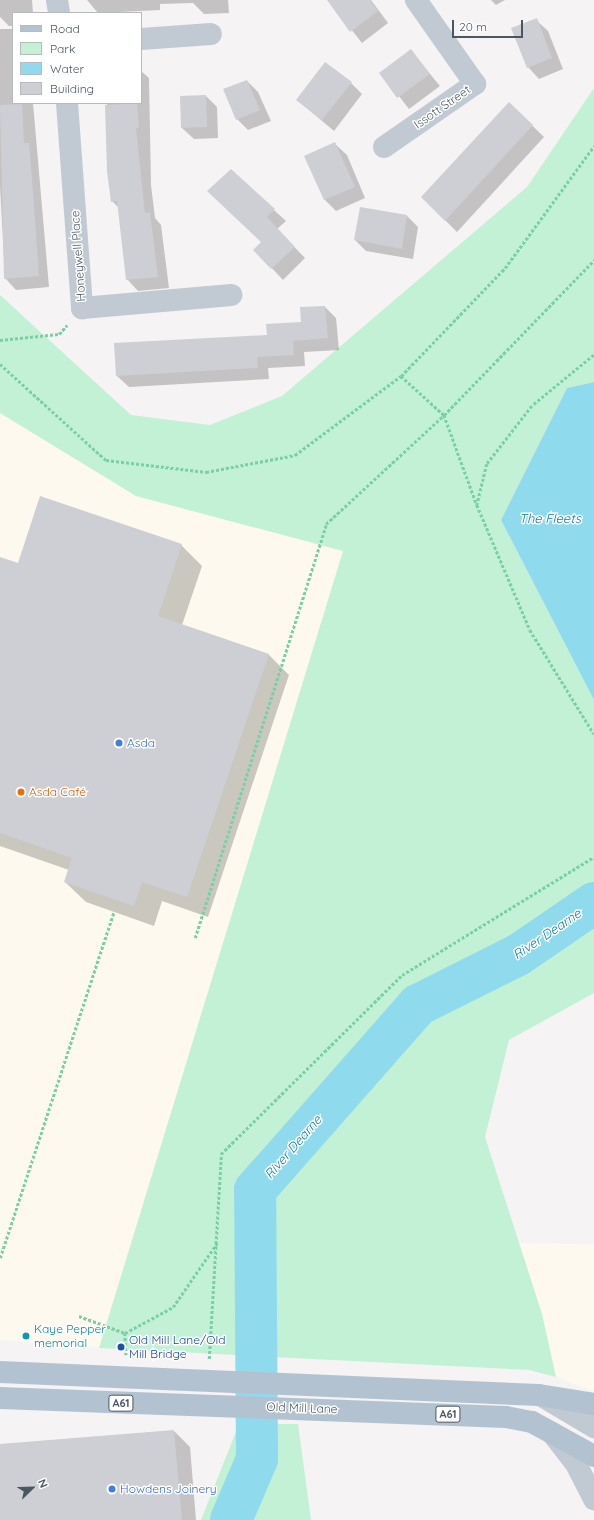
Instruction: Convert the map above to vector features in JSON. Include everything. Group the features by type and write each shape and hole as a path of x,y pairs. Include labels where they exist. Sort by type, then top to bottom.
{"main road":[{"name":"Old Mill Lane","path":"0,1372 290,1383 539,1395 594,1404"},
{"name":"Old Mill Lane","path":"0,1398 506,1417 532,1422 594,1456"}],"street":[{"path":"57,0 59,12"},
{"name":"Issott Street","path":"384,147 475,84 416,0"},
{"path":"142,38 211,34"},
{"name":"Honeywell Place","path":"67,104 82,308 231,295"},
{"path":"539,1395 594,1427"},
{"path":"552,1433 594,1471"},
{"path":"552,1433 575,1462 594,1499"}],"path":[{"path":"0,364 106,460 206,472 295,455 401,376 505,268 594,146"},
{"path":"195,938 326,524 444,415 593,260 594,257"},
{"path":"0,340 59,334 82,308"},
{"path":"477,505 487,464 523,417 594,355"},
{"path":"401,376 444,415 477,505 530,630 594,734"},
{"path":"213,1333 221,1154 402,975 594,857"},
{"path":"0,1258 114,912"},
{"path":"79,1316 125,1333 173,1307 217,1242"},
{"path":"125,1333 125,1363"}],"shaded area":[{"path":"0,413 136,496 343,551 99,1348 0,1340"},
{"path":"519,1243 594,1244 594,1391 556,1377 542,1314"}],"green space":[{"path":"594,88 594,382 567,388 501,520 594,700 594,993 509,1040 485,1137 542,1314 556,1377 529,1370 99,1348 343,551 136,496 0,413 0,295 131,415 210,425 282,396 527,187"},
{"path":"239,1424 298,1424 311,1520 201,1520"}],"water":[{"name":"The Fleets","path":"594,382 594,700 501,520 567,388"}],"building":[{"path":"327,0 370,0 378,11 350,32"},
{"path":"537,18 552,58 527,68 511,28"},
{"path":"411,49 430,74 397,98 379,73"},
{"path":"325,62 352,82 322,120 296,100"},
{"path":"247,80 260,110 236,120 223,89"},
{"path":"206,95 207,127 181,128 180,96"},
{"path":"509,102 533,125 445,221 421,197"},
{"path":"22,104 24,143 29,143 39,276 4,279 0,105"},
{"path":"137,104 139,128 136,128 145,213 150,212 158,277 126,280 117,201 111,202 107,171 105,105"},
{"path":"335,142 355,187 324,200 304,156"},
{"path":"231,169 275,209 267,217 295,247 271,269 253,250 261,242 207,191"},
{"path":"360,207 407,215 402,249 354,240"},
{"path":"325,306 328,338 293,341 294,355 257,357 258,368 116,376 114,343 267,335 266,324 301,322 300,307"},
{"name":"Asda","path":"40,496 182,544 158,616 269,654 187,897 142,882 134,906 64,882 72,858 0,833 0,557 18,563"},
{"path":"174,1430 182,1520 0,1520 0,1444"}],"waterway":[{"name":"River Dearne","path":"231,1520 257,1459 255,1190 418,1005 518,955 594,903"}],"place":[{"name":"Asda","path":"119,743"},
{"name":"Asda Café","path":"21,792"},
{"name":"Kaye Pepper memorial","path":"26,1336"},
{"name":"Old Mill Lane/Old Mill Bridge","path":"121,1347"},
{"name":"Howdens Joinery","path":"112,1489"}]}
